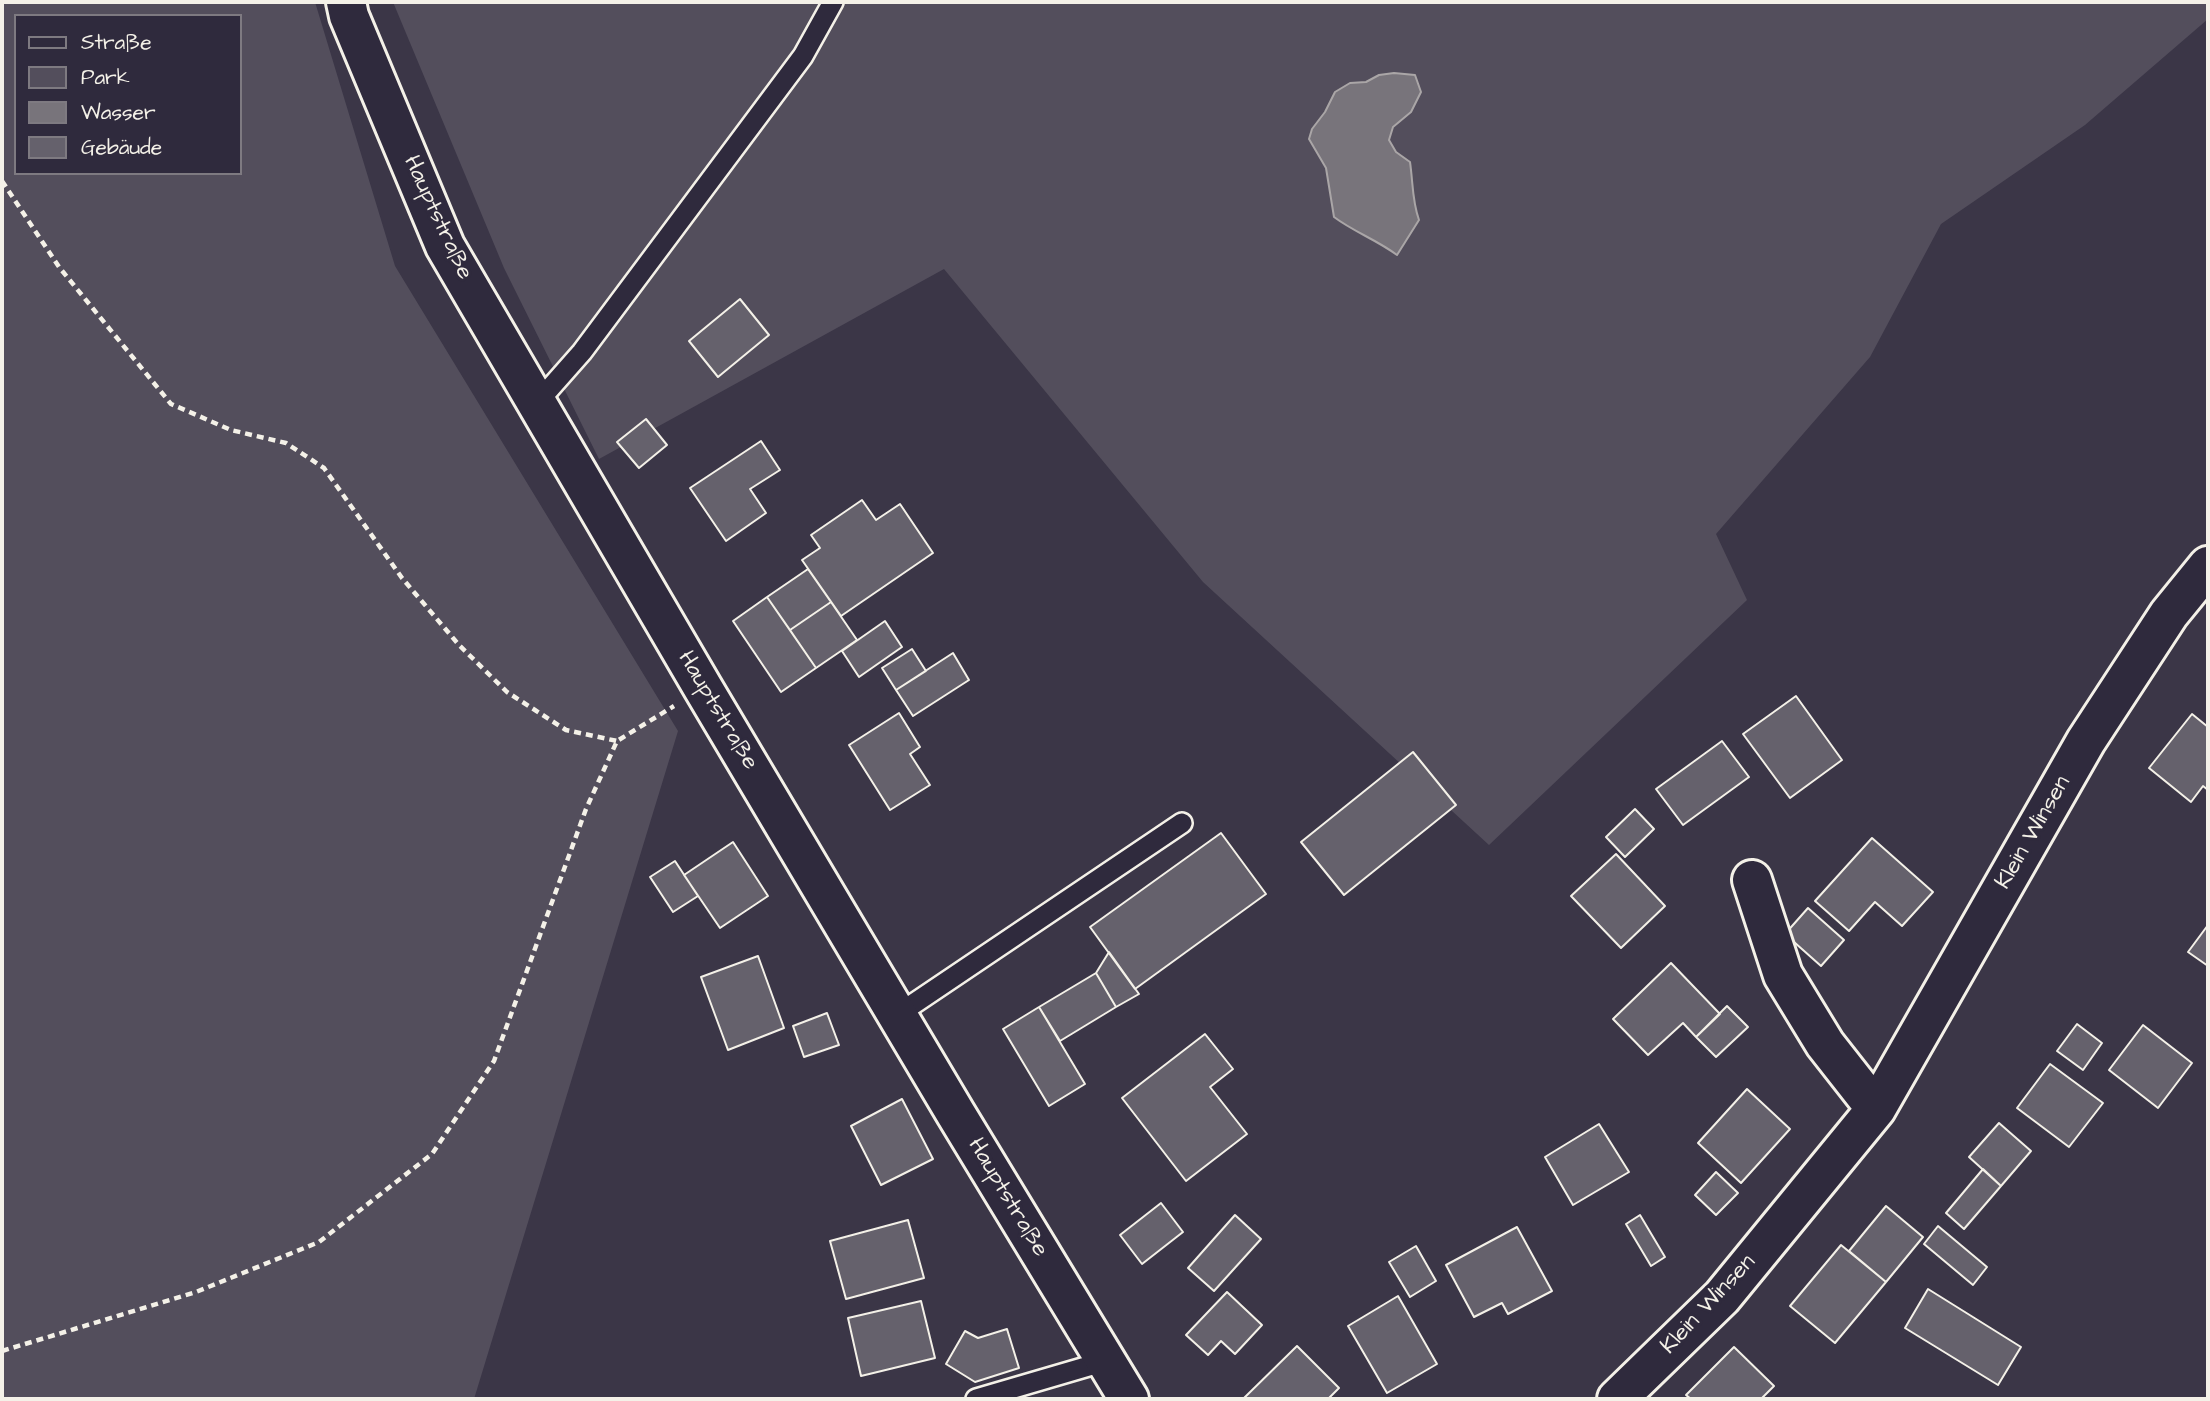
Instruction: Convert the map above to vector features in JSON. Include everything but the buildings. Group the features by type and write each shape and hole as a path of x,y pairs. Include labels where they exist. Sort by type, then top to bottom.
{"street":[{"name":"Hauptstraße","path":"346,2 349,16 445,246 897,1016 1129,1399"},
{"name":"Klein Winsen","path":"1618,1399 1722,1297 1876,1109 2086,741 2169,614 2208,566"},
{"path":"1752,880 1783,975 1825,1044 1876,1109"}],"lane":[{"path":"537,403 582,352 803,57 833,2"},
{"path":"897,1016 1182,823"},
{"path":"976,1399 1106,1361"}],"path":[{"path":"2,181 60,267 171,404 231,430 286,443 324,468 402,578 459,645 507,692 566,730 617,741"},
{"path":"2,1351 196,1292 319,1242 432,1154 494,1061 586,809 617,741 703,688"}],"green space":[{"path":"2,2 315,2 395,266 678,731 474,1399 2,1399"},
{"path":"393,2 2208,2 2208,19 2085,125 1941,224 1870,357 1716,534 1747,600 1489,845 1203,582 944,269 599,459 504,268"}],"water":[{"path":"1379,75 1415,75 1421,92 1411,112 1393,127 1389,140 1396,152 1410,162 1419,220 1397,255 1334,217 1326,168 1309,139 1312,129 1335,92 1350,83 1366,82"}]}
